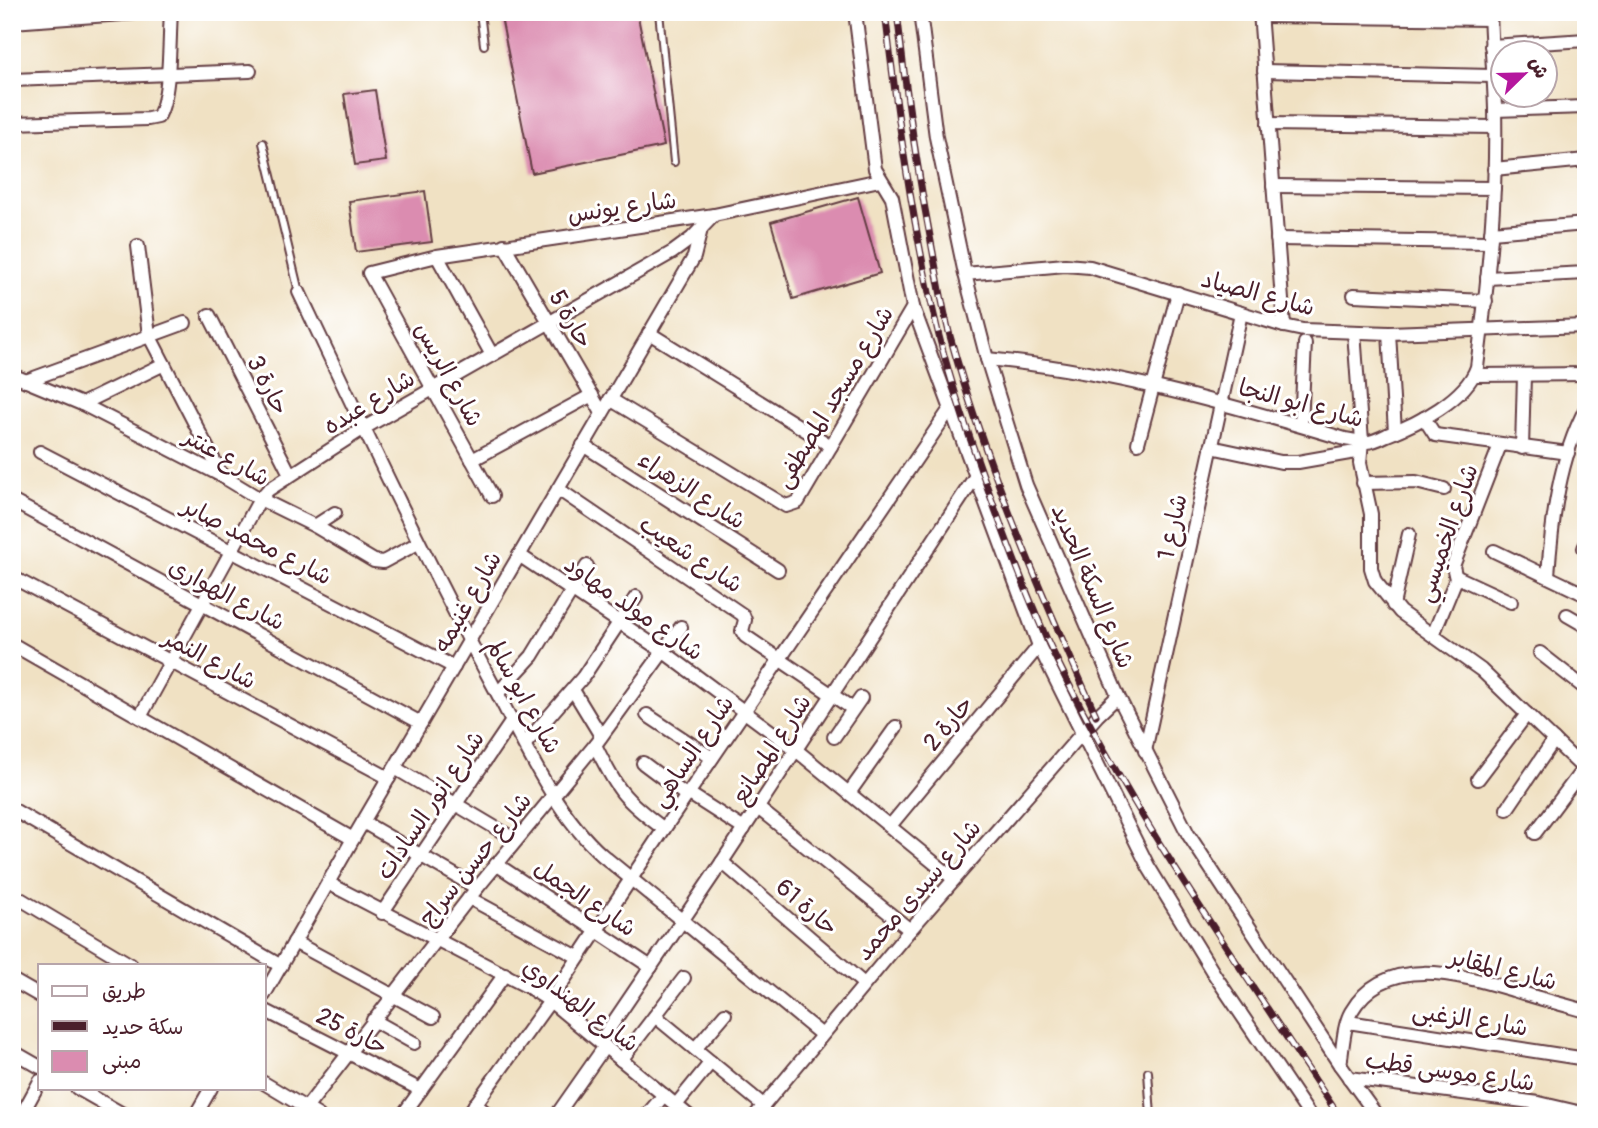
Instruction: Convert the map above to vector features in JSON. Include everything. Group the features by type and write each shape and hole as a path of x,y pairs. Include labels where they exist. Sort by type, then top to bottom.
{"street":[{"path":"12,22 150,12"},
{"path":"12,123 158,117 163,109 171,12"},
{"path":"855,12 875,169 892,197 912,307 1038,646 1148,866 1214,974 1310,1116"},
{"name":"شارع السكة الحديد","path":"920,12 936,137 965,274 987,359 1026,485 1118,696 1188,834 1340,1065 1377,1116"},
{"path":"1284,326 1260,14 1490,16 1491,38"},
{"path":"1560,42 1586,40"},
{"path":"12,80 250,71"},
{"path":"1264,71 1490,76"},
{"path":"1586,107 1495,110 1494,188 1486,301 1475,375 1586,374"},
{"path":"1268,124 1495,127"},
{"path":"1494,169 1586,160"},
{"name":"شارع يونس","path":"369,273 437,256 714,215 880,180"},
{"path":"1273,186 1494,188"},
{"name":"شارع عبده","path":"140,717 268,489 364,428 673,252 714,215"},
{"path":"1277,239 1490,237 1586,224"},
{"name":"شارع غنيمه","path":"266,992 694,257 701,229"},
{"name":"حارة 5","path":"504,245 602,413"},
{"path":"138,246 149,335 222,476"},
{"path":"437,256 492,355"},
{"name":"شارع الصياد","path":"965,274 1065,265 1090,267 1303,330 1389,332 1586,326"},
{"name":"شارع الريس","path":"369,273 492,496"},
{"path":"1487,278 1586,273"},
{"name":"شارع ابو سالم","path":"299,292 418,543 512,721 583,838 822,1035"},
{"path":"1138,443 1178,293"},
{"path":"1354,295 1486,301"},
{"name":"شارع مسجد المصطفى","path":"610,399 786,506 798,502 912,307"},
{"name":"شارع 1","path":"1145,751 1241,313"},
{"name":"حارة 3","path":"209,315 290,474"},
{"path":"26,381 185,323"},
{"path":"1354,332 1363,483 1371,514 1371,568 1375,581 1393,605 1481,670 1584,770 1535,833"},
{"path":"1389,332 1395,432"},
{"path":"649,333 831,446"},
{"path":"1301,425 1305,343"},
{"name":"شارع ابو النجا","path":"987,359 1062,368 1153,387 1301,425 1361,446 1424,418 1475,375"},
{"path":"82,404 164,364"},
{"name":"شارع عنتر","path":"12,375 82,404 222,476 378,563 418,543"},
{"path":"1522,448 1524,375"},
{"path":"472,460 592,395"},
{"path":"1548,575 1552,526 1568,453 1586,408"},
{"name":"شارع الساهي","path":"467,1116 550,1001 687,794 950,409"},
{"path":"1424,418 1435,435 1568,453"},
{"name":"شارع الزهراء","path":"583,445 778,570"},
{"name":"شارع الخميسي","path":"1433,635 1457,577 1453,566 1500,445"},
{"path":"1211,447 1289,462 1314,460 1361,446"},
{"name":"شارع محمد صابر","path":"40,452 454,667"},
{"name":"شارع المصانع","path":"556,1116 651,967 975,477"},
{"path":"1363,483 1416,482 1444,489"},
{"name":"شارع شعيب","path":"558,489 743,615 746,623 743,634 853,709"},
{"name":"شارع الهوارى","path":"12,501 421,723"},
{"path":"315,526 335,513"},
{"path":"1393,605 1409,534"},
{"path":"1493,551 1586,595"},
{"name":"شارع مولد مهاود","path":"519,555 664,652 744,711 954,879"},
{"path":"498,693 532,656 587,566"},
{"name":"شارع النمر","path":"12,577 171,663 456,803 516,840"},
{"path":"1457,577 1511,602"},
{"path":"525,744 573,690 636,597"},
{"path":"1567,615 1586,626"},
{"name":"شارع حسن سراج","path":"303,1112 473,893 598,740 681,627"},
{"path":"12,644 353,839"},
{"name":"حارة 2","path":"890,826 1038,646"},
{"path":"1540,653 1586,689"},
{"path":"573,690 598,740 618,790 633,806 664,829"},
{"name":"شارع سيدى محمد","path":"755,1116 909,930 1118,696"},
{"path":"834,737 861,698"},
{"path":"647,715 712,758"},
{"path":"1478,779 1527,715"},
{"name":"شارع انور السادات","path":"382,913 512,721"},
{"path":"849,793 896,727"},
{"path":"1507,809 1554,740"},
{"path":"643,763 744,829"},
{"path":"758,808 909,930"},
{"path":"12,809 281,966"},
{"path":"363,822 421,855 473,893 578,957"},
{"name":"حارة 61","path":"722,862 864,984"},
{"name":"شارع الجمل","path":"496,864 651,967"},
{"name":"شارع الهنداوي","path":"328,883 505,974 550,1001 689,1116"},
{"path":"12,894 129,964"},
{"path":"294,942 433,1017"},
{"name":"شارع المقابر","path":"1340,1065 1350,1013 1375,987 1408,974 1426,972 1478,980 1586,1011"},
{"path":"402,1116 505,974"},
{"path":"621,1060 684,978"},
{"path":"12,981 38,995"},
{"name":"حارة 25","path":"266,1011 421,1090"},
{"path":"695,1049 725,1014"},
{"path":"655,1016 763,1105"},
{"path":"373,1020 414,1043"},
{"name":"شارع الزغبى","path":"1348,1022 1586,1059"},
{"path":"12,1051 38,1066"},
{"path":"676,1105 711,1062"},
{"name":"شارع موسى قطب","path":"1349,1078 1485,1095 1586,1114"},
{"path":"266,1084 303,1112 319,1116"},
{"path":"20,1116 38,1085"},
{"path":"80,1090 126,1116"},
{"path":"200,1114 205,1090"},
{"path":"646,1116 664,1095"},
{"path":"475,1104 490,1116"}],"lane":[{"path":"480,12 484,45"},
{"path":"659,12 674,162"},
{"path":"263,143 299,292"},
{"path":"1148,1072 1151,1116"}],"building":[{"path":"500,12 637,12 664,146 532,173"},
{"path":"375,90 386,161 355,165 344,94"},
{"path":"425,191 432,242 356,252 349,201"},
{"path":"858,197 880,273 793,299 771,222"}],"railway":[{"path":"885,12 907,175 939,336 972,445 1029,598 1083,711 1151,830 1339,1116"},
{"path":"897,12 908,105 950,336 997,481 1096,715"}]}
